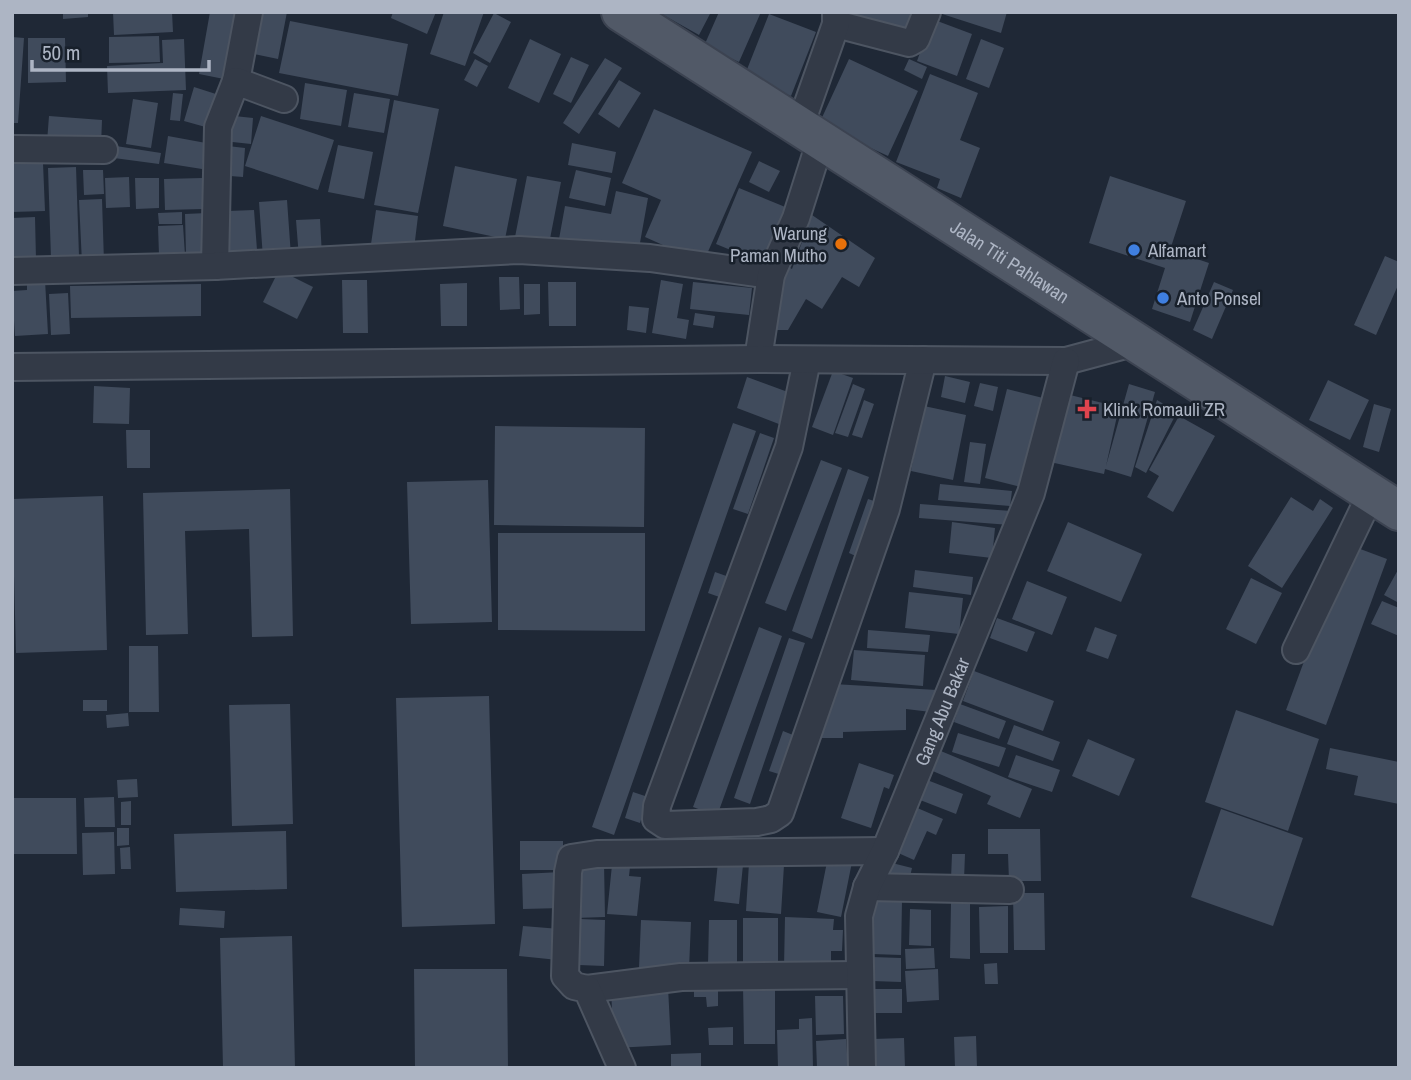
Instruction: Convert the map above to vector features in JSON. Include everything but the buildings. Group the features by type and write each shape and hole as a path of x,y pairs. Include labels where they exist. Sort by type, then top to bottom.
{"main road":[{"name":"Jalan Titi Pahlawan","path":"621,12 1385,503"}],"street":[{"path":"215,266 217,135 236,81 249,12"},
{"path":"758,359 771,275 796,218 836,18 909,43 916,39 927,12"},
{"path":"236,81 284,99"},
{"path":"12,149 104,150"},
{"path":"12,271 215,266 519,250 650,258 771,275"},
{"path":"12,366 758,359 1066,361 1133,343"},
{"path":"807,360 789,447 657,806 656,819 665,825 757,822 771,819 780,813 886,509 923,360"},
{"name":"Gang Abu Bakar","path":"862,1068 858,975 859,916 867,887 885,851 1031,493 1066,361"},
{"path":"1296,650 1385,503"},
{"path":"858,975 681,976 587,989 574,986 565,976 569,860 576,856 885,851"},
{"path":"867,887 1010,890"},
{"path":"587,989 622,1068"}],"place":[{"name":"Warung Paman Mutho","path":"841,244"},
{"name":"Alfamart","path":"1134,250"},
{"name":"Anto Ponsel","path":"1163,298"},
{"name":"Klink Romauli ZR","path":"1087,409"}]}
